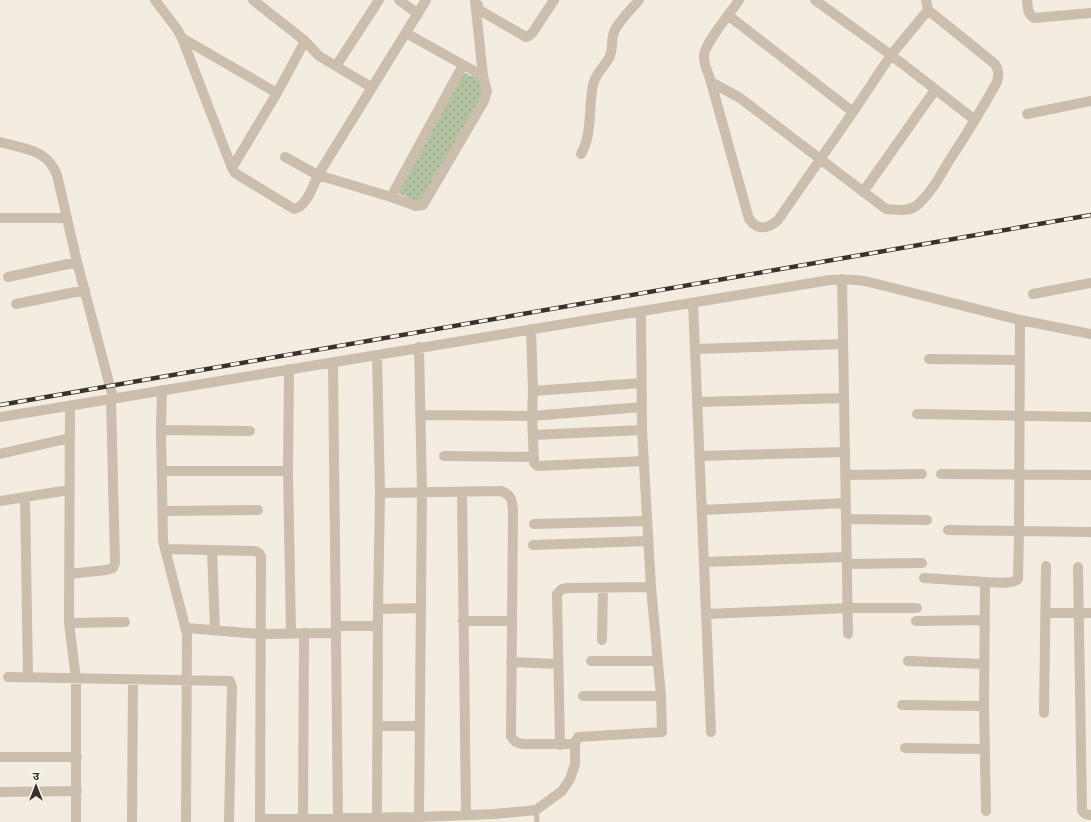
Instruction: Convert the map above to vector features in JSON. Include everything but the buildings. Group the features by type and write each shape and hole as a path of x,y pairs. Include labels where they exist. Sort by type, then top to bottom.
{"street":[{"path":"156,0 182,38 232,168 239,176 294,209 299,208 303,204 318,175 371,87 426,0"},
{"path":"253,0 305,41 319,56 371,87"},
{"path":"336,66 379,0"},
{"path":"399,0 418,14"},
{"path":"477,3 522,36 526,37 533,32 554,0"},
{"path":"581,154 586,146 589,133 592,91 595,77 610,55 614,32 617,26 638,0"},
{"path":"712,82 740,98 820,158 886,209 906,210 915,206 937,181 997,82 999,75 995,64 927,5 891,55 853,112 820,158 778,220 768,227 760,227 753,224 749,219 712,82 705,64 704,55 708,45 739,0"},
{"path":"815,0 828,4 935,90 975,120"},
{"path":"1027,0 1028,11 1034,18 1091,12"},
{"path":"285,157 318,175 420,206 423,205 484,101 487,91 483,76 477,3"},
{"path":"729,16 853,112"},
{"path":"406,33 483,76"},
{"path":"182,38 278,93"},
{"path":"232,168 278,93 305,41"},
{"path":"391,197 463,65"},
{"path":"863,192 935,90"},
{"path":"1027,114 1091,101"},
{"path":"0,142 32,150 43,155 54,165 114,398 115,563 113,568 106,570 69,574"},
{"path":"0,218 67,218"},
{"path":"8,277 78,262"},
{"path":"842,279 848,634"},
{"path":"0,417 693,302 842,279 855,279 869,282 1020,320 1091,334"},
{"path":"1033,294 1091,282"},
{"path":"16,304 85,290"},
{"path":"693,302 711,732"},
{"path":"164,549 251,550 259,553 261,557 260,820 338,820 377,816 419,817 466,814 500,814 536,810 562,790 570,779 575,764 576,739 581,736 662,732 661,696 651,588 642,430 641,311"},
{"path":"924,578 985,582 1016,582 1018,579 1020,320"},
{"path":"531,329 534,462 538,466 644,461"},
{"path":"695,349 843,344"},
{"path":"419,347 422,492 419,817"},
{"path":"377,355 380,493 377,816"},
{"path":"929,359 1020,360"},
{"path":"333,362 338,820"},
{"path":"289,369 288,472 291,633"},
{"path":"533,391 641,383"},
{"path":"162,390 161,430 164,549 186,628 186,822"},
{"path":"697,402 844,398"},
{"path":"70,406 69,623 76,679 76,822"},
{"path":"421,415 532,416 642,407"},
{"path":"917,414 1091,417"},
{"path":"161,430 250,431"},
{"path":"533,435 642,430"},
{"path":"0,454 70,438"},
{"path":"699,456 845,452"},
{"path":"444,456 534,457"},
{"path":"162,471 288,472"},
{"path":"845,475 922,474"},
{"path":"941,474 1091,475"},
{"path":"0,501 69,490"},
{"path":"380,493 501,491 508,493 512,499 513,510 511,736 513,740 523,744 575,744"},
{"path":"462,492 466,814"},
{"path":"25,497 28,677"},
{"path":"702,510 846,503"},
{"path":"163,511 258,510"},
{"path":"846,519 927,520"},
{"path":"534,524 647,521"},
{"path":"948,530 1091,532"},
{"path":"533,545 648,541"},
{"path":"212,550 215,630"},
{"path":"704,562 847,560 922,564"},
{"path":"1044,713 1046,566"},
{"path":"1078,567 1086,773 1082,810 1083,813 1091,815"},
{"path":"985,582 984,706 986,811"},
{"path":"560,744 557,594 562,589 568,588 651,588"},
{"path":"602,640 603,588"},
{"path":"378,609 421,608"},
{"path":"707,614 848,608 917,608"},
{"path":"1046,613 1091,613"},
{"path":"916,621 985,620"},
{"path":"463,621 512,621"},
{"path":"69,623 126,622"},
{"path":"186,628 260,634 304,634 378,626"},
{"path":"303,820 304,634"},
{"path":"591,661 657,661"},
{"path":"908,661 984,664"},
{"path":"512,662 558,664"},
{"path":"8,676 76,679 227,681 232,683 229,822"},
{"path":"132,822 133,680"},
{"path":"583,696 661,696"},
{"path":"902,705 984,706"},
{"path":"378,726 420,726"},
{"path":"905,748 985,749"},
{"path":"0,758 77,757"},
{"path":"0,792 77,791"}],"lane":[{"path":"536,810 536,822"}],"green space":[{"path":"464,73 478,78 485,91 421,204 396,192"}],"railway":[{"path":"0,405 1091,215"}]}
